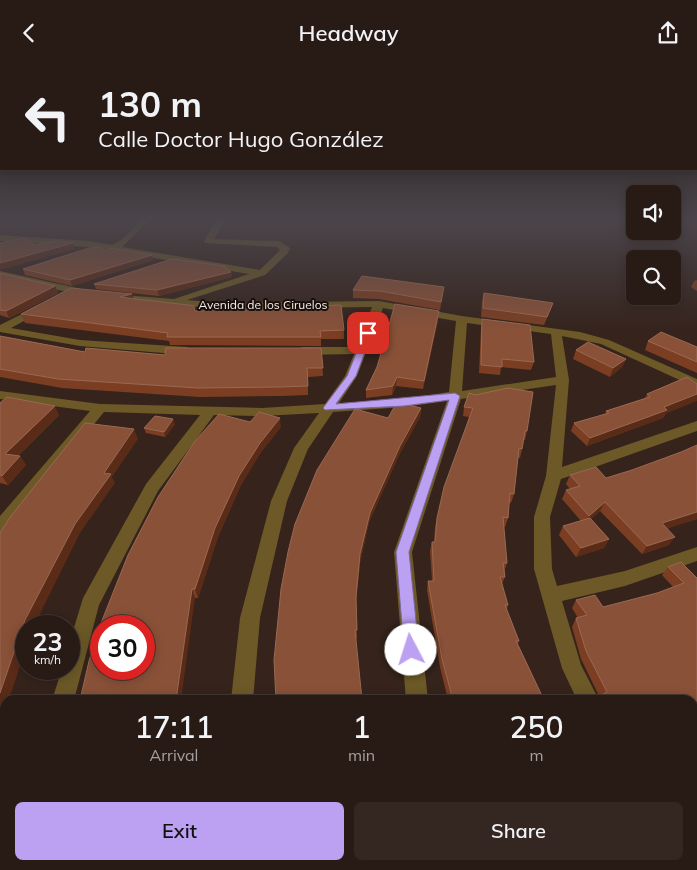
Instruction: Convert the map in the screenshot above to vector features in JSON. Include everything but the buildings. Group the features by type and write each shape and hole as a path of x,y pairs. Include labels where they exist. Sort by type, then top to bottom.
{"street":[{"path":"176,257 262,273"},
{"path":"152,266 179,257"},
{"path":"170,302 262,273 279,257"},
{"path":"3,275 25,270"},
{"name":"Avenida de los Ciruelos","path":"3,275 72,291 220,306 379,304 462,319 580,335 605,342 697,384"},
{"path":"0,329 72,291 90,285"},
{"path":"242,695 250,618 279,501 301,447 351,376 379,304"},
{"path":"417,695 403,552 455,396 462,319"},
{"path":"0,329 80,343 195,351"},
{"path":"556,333 563,380 554,476 542,517 544,569 572,668 586,695"},
{"path":"293,351 362,350"},
{"path":"1,397 100,408 262,412 404,403 563,380"},
{"path":"0,527 100,408"},
{"path":"64,695 90,604 152,488 209,412"},
{"path":"554,476 697,426"},
{"path":"550,595 640,575 697,554"}],"route":[{"path":"368,333 351,376 328,408 404,403 455,396 403,552 411,650"}]}
